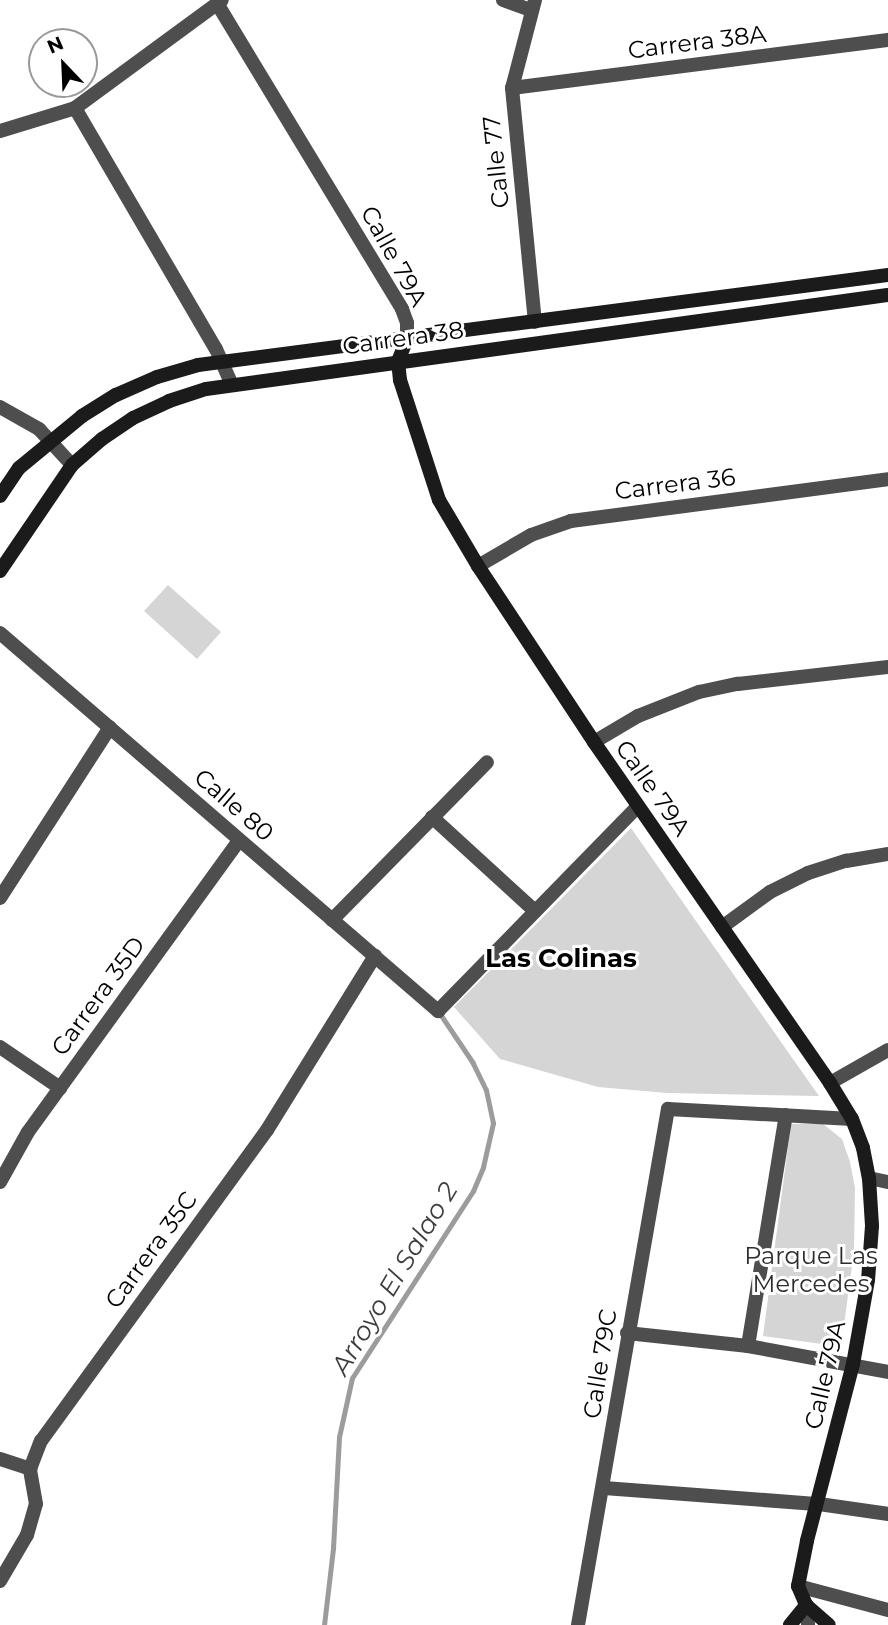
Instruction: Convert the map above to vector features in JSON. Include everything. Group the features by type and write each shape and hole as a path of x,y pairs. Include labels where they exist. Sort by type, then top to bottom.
{"main road":[{"name":"Carrera 38","path":"0,496 19,468 50,440 116,395 157,377 221,361 888,275"},
{"name":"Carrera 38","path":"0,571 72,465 102,439 133,418 169,401 232,385 888,295"},
{"name":"Calle 79A","path":"407,339 398,361 400,380 439,500 478,566 594,742 830,1083 852,1119 869,1178 872,1226 869,1280 853,1364 798,1586"},
{"path":"798,1586 806,1605 829,1625"},
{"path":"790,1625 806,1605"}],"street":[{"path":"503,0 533,5"},
{"path":"0,131 75,108 220,2"},
{"name":"Calle 79A","path":"220,2 402,309 407,323 407,339"},
{"name":"Calle 77","path":"533,5 512,88 535,322"},
{"name":"Carrera 38A","path":"512,88 888,40"},
{"path":"75,108 221,361 232,385"},
{"path":"0,407 39,429 72,465"},
{"name":"Carrera 36","path":"478,566 531,535 571,521 888,480"},
{"name":"Calle 80","path":"0,633 438,1011 534,911"},
{"path":"594,742 638,716 699,692 738,684 888,667"},
{"path":"0,898 110,727"},
{"path":"332,920 486,762"},
{"path":"432,817 534,911 638,806"},
{"name":"Carrera 35D","path":"0,1182 28,1132 239,840"},
{"path":"722,927 770,892 808,873 846,861 888,854"},
{"name":"Carrera 35C","path":"30,1469 41,1441 267,1129 374,956"},
{"path":"0,1047 60,1088"},
{"path":"830,1083 888,1050"},
{"name":"Calle 79C","path":"578,1625 668,1110 786,1115"},
{"path":"748,1346 786,1115 852,1119"},
{"path":"869,1178 888,1182"},
{"path":"627,1333 748,1346 853,1364 888,1373"},
{"path":"0,1459 30,1469 36,1504 27,1535 0,1581"},
{"path":"604,1488 819,1504 888,1514"},
{"path":"798,1586 888,1610"},
{"path":"806,1605 808,1625"}],"green space":[{"path":"168,585 221,632 197,659 144,611"},
{"path":"631,828 819,1096 667,1093 598,1087 500,1059 454,1007"},
{"name":"Parque Las Mercedes","path":"791,1124 823,1124 842,1139 850,1162 855,1188 854,1251 844,1325 837,1346 763,1336"}],"waterway":[{"name":"Arroyo El Salao 2","path":"324,1625 333,1548 339,1437 352,1378 473,1191 483,1167 493,1123 486,1090 473,1063 438,1011"}],"district":[{"name":"Las Colinas","path":"561,959"}]}
